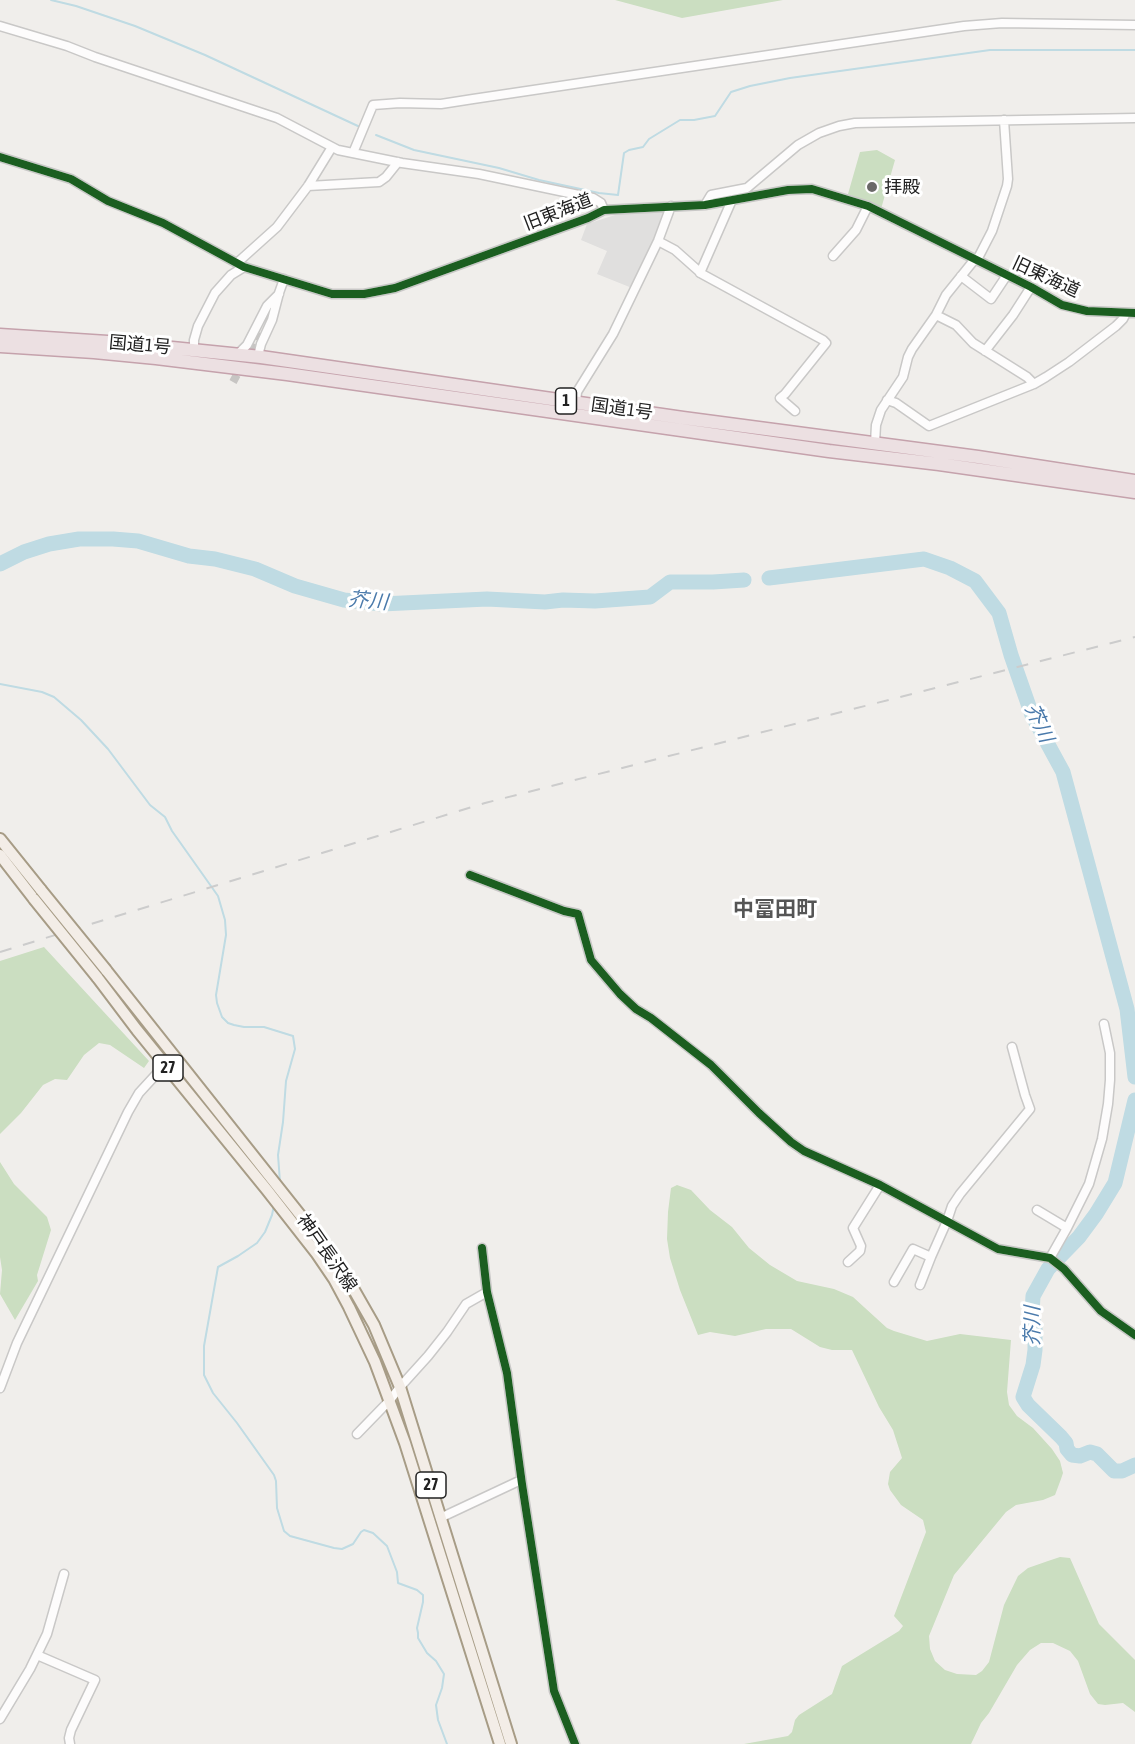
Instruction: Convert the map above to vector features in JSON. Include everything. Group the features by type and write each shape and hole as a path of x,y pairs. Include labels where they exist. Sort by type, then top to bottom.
{"highway":[{"name":"国道1号","path":"0,335 123,343 238,354 1135,481"},
{"name":"国道1号","path":"0,346 104,353 287,374 1135,492"}],"main road":[{"name":"神戸長沢線","path":"0,839 37,894 101,974 173,1056 320,1240 354,1290 374,1325 400,1387 511,1744"},
{"name":"神戸長沢線","path":"0,855 37,894"},
{"name":"神戸長沢線","path":"101,974 164,1064 317,1254 334,1279 363,1333 390,1400 500,1744"}],"street":[{"path":"353,153 374,105 441,104 964,26 1002,23 1135,25"},
{"path":"0,26 67,46 277,118 332,147 398,162 479,174 593,198 601,203 604,210"},
{"path":"705,205 711,195 747,188 798,145 819,133 839,126 855,123 1135,118"},
{"path":"875,443 876,425 881,410 903,377 912,349 936,315 946,295 976,260 998,218 1008,179 1005,120"},
{"path":"194,350 198,326 215,293 277,227 309,186 332,147"},
{"name":"旧東海道","path":"0,157 71,179 108,201 163,223 241,265 332,294 364,294 383,291 439,273 604,210 705,205 788,190 812,189 868,206 1031,287 1062,305 1087,311 1130,313"},
{"path":"309,186 379,182 398,162"},
{"path":"700,273 732,200"},
{"path":"576,403 577,392 613,334 658,241 671,206"},
{"path":"833,256 851,236 868,206"},
{"path":"658,241 675,250 700,273 826,343 780,398 795,411"},
{"path":"961,276 991,299 1007,275"},
{"path":"261,357 259,352 261,345 272,320 284,279"},
{"path":"985,351 1031,287"},
{"path":"260,332 279,293"},
{"path":"238,354 247,345 267,306 279,293"},
{"path":"887,400 896,403 929,426 1034,384 1081,353 1130,313"},
{"path":"936,315 956,324 973,343 1027,377 1034,384"},
{"path":"470,875 564,911 578,914 591,960 620,994 636,1009 711,1065 791,1142 804,1151 880,1185 998,1249 1054,1260 1101,1311 1135,1335"},
{"path":"1054,1260 1095,1166 1108,1104 1110,1080 1110,1053 1104,1024"},
{"path":"920,1285 952,1206 1030,1109 1012,1047"},
{"path":"0,1388 17,1343 128,1112 139,1093 173,1056"},
{"path":"848,1262 860,1251 861,1246 853,1228 880,1185"},
{"path":"1037,1210 1067,1228"},
{"path":"482,1248 488,1292 507,1373 521,1480 554,1690 575,1744"},
{"path":"894,1282 913,1249 931,1257"},
{"path":"357,1434 390,1400 434,1348 466,1304 488,1292"},
{"path":"440,1518 521,1480"},
{"path":"0,1719 25,1679 47,1634 64,1574"},
{"path":"37,1656 95,1680 71,1730 70,1744"}],"green space":[{"path":"615,0 783,0 682,18"},
{"path":"877,150 895,160 881,209 848,194 860,152"},
{"path":"44,947 149,1061 144,1068 110,1045 99,1043 84,1055 67,1080 55,1079 43,1085 21,1113 0,1134 0,961"},
{"path":"0,1162 14,1184 47,1217 51,1230 37,1275 38,1281 15,1320 0,1294 2,1270"},
{"path":"677,1185 691,1190 710,1210 732,1227 749,1248 770,1265 797,1281 834,1289 853,1297 887,1328 927,1341 960,1334 1011,1340 1007,1392 1009,1405 1017,1416 1033,1428 1052,1449 1060,1461 1063,1473 1055,1495 1043,1500 1016,1505 1006,1512 954,1575 929,1636 930,1649 935,1661 945,1670 957,1674 976,1675 989,1662 1004,1605 1018,1576 1028,1568 1048,1561 1060,1557 1070,1558 1099,1624 1135,1660 1135,1712 1123,1703 1098,1704 1090,1694 1078,1661 1070,1651 1053,1643 1041,1643 1030,1650 1017,1665 981,1723 971,1744 744,1744 788,1736 799,1715 832,1694 842,1666 899,1631 903,1626 894,1616 926,1532 923,1520 901,1505 890,1490 888,1484 890,1472 902,1458 893,1430 879,1407 852,1350 832,1350 820,1347 791,1329 766,1329 735,1336 710,1332 698,1335 680,1290 667,1239 671,1188"}],"shaded area":[{"path":"667,211 632,288 597,274 607,251 581,240 587,224 632,212"}],"waterway":[{"path":"51,0 135,26 205,55 360,127"},
{"path":"376,135 414,150 499,168 539,180 618,195 624,153 643,147 649,139 680,120 715,116 731,92 750,86 790,78 990,50 1135,50"},
{"name":"芥川","path":"0,564 24,552 49,544 79,539 138,541 189,556 215,559 255,569 295,586 344,600 382,604 487,599 545,602 595,601 650,597 670,582 744,580"},
{"name":"芥川","path":"769,578 924,559 950,568 975,581 999,613 1032,715 1063,772 1127,1009 1135,1077"},
{"path":"0,684 42,692 54,697 81,720 108,749 150,805 165,817 172,831 218,896 225,920 226,935 216,995 222,1017 234,1025 264,1027 293,1036 295,1049 286,1081 278,1155 280,1182"},
{"name":"芥川","path":"1135,1100 1115,1183 1079,1237 1048,1269 1033,1296 1035,1350 1023,1397 1028,1405 1061,1437 1072,1455 1080,1456 1090,1452 1097,1454 1114,1471 1122,1471 1135,1465"},
{"path":"274,1205 265,1232 257,1243 218,1267 204,1346 204,1375 213,1393 274,1475 277,1508 284,1531 290,1536 342,1549 353,1544 364,1530 373,1533 387,1546 397,1572 398,1583 417,1590 423,1595 417,1628 418,1638 444,1674 436,1705 438,1720 447,1744"}],"tunnel":[{"path":"233,382 260,332"}],"railway":[{"path":"0,952 485,803 1135,637"}],"cycle path":[{"path":"0,157 71,179 108,201 163,223 244,267 332,294 364,294 395,288 588,218 604,210 705,205 788,190 812,189 868,206 1031,287 1062,305 1087,311 1135,313"},
{"path":"470,875 564,911 578,914 591,960 620,994 636,1009 711,1065 759,1113 804,1151 880,1185 998,1249 1050,1258 1064,1269 1101,1311 1135,1335"},
{"path":"482,1248 487,1292 507,1373 554,1691 575,1744"}],"place":[{"name":"拝殿","path":"872,187"}],"district":[{"name":"中冨田町","path":"775,909"}]}
